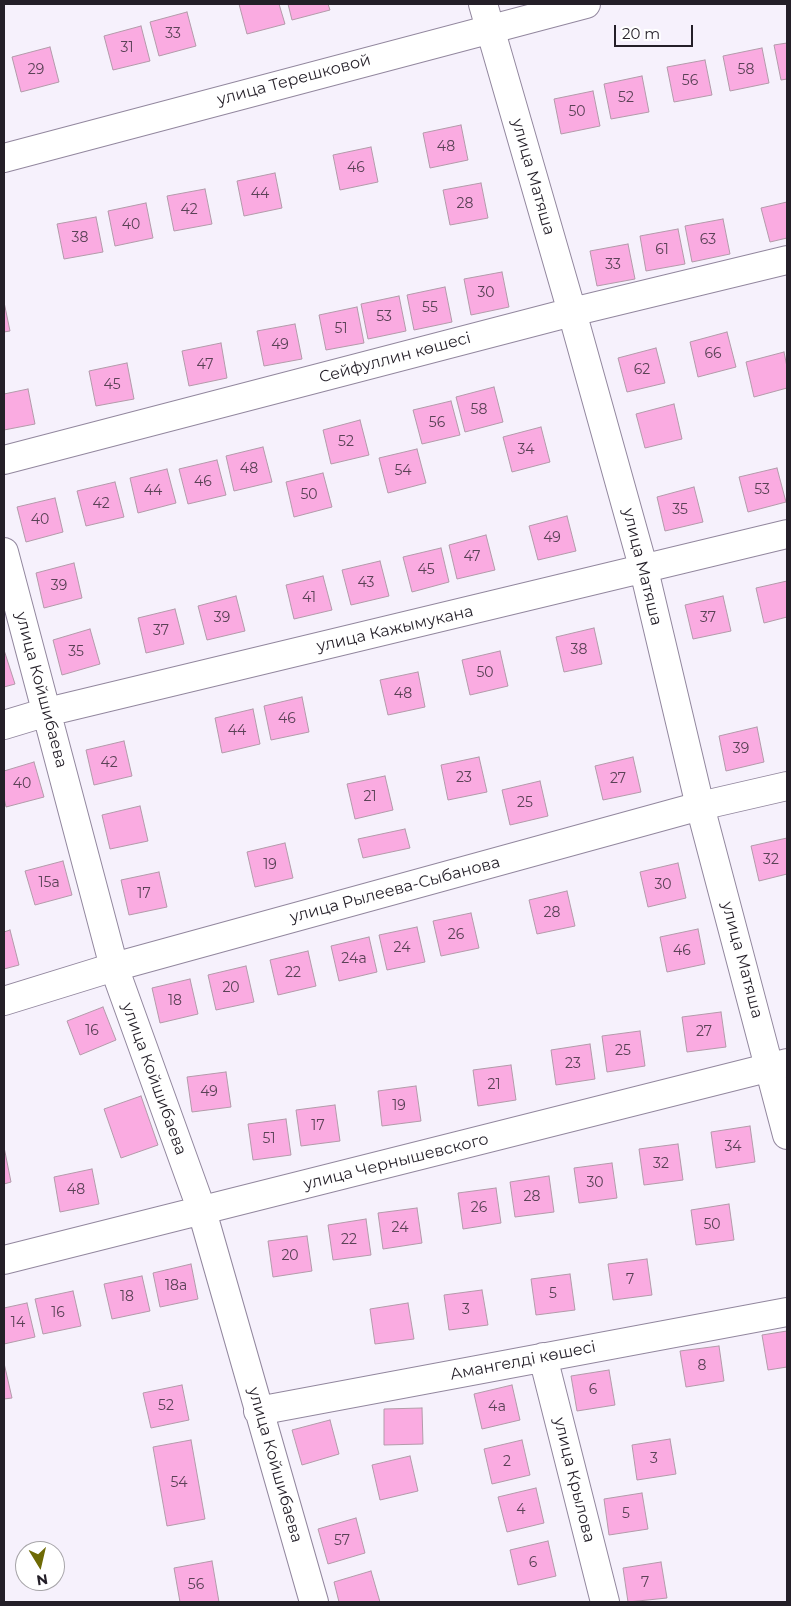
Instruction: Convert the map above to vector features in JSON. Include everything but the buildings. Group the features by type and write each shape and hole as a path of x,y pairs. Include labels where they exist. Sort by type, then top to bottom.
{"street":[{"name":"улица Терешковой","path":"4,158 486,16 586,4"},
{"name":"улица Матяша","path":"486,16 572,312 644,570 700,806 779,1065 787,1135"},
{"name":"Сейфуллин көшесі","path":"4,460 572,312 787,260"},
{"name":"улица Кажымукана","path":"4,725 48,712 644,570 787,534"},
{"name":"улица Койшибаева","path":"4,552 48,712 114,967 202,1211 314,1602"},
{"name":"улица Рылеева-Сыбанова","path":"4,1000 114,967 700,806 787,786"},
{"name":"улица Чернышевского","path":"4,1260 779,1065"},
{"name":"Амангелді көшесі","path":"258,1410 787,1312"},
{"name":"улица Крылова","path":"543,1357 605,1602"}]}
